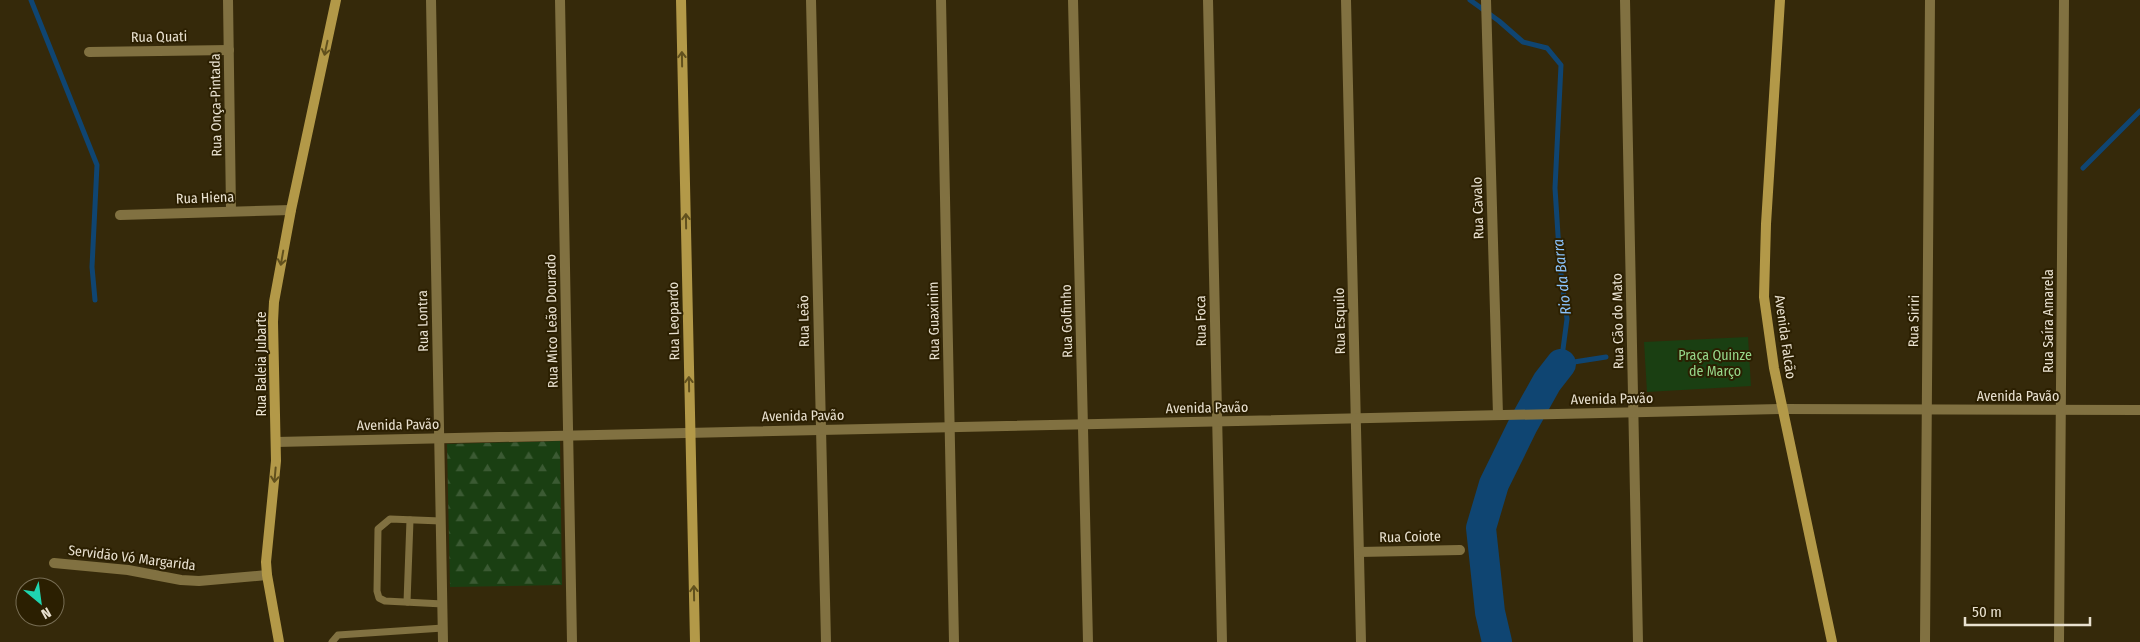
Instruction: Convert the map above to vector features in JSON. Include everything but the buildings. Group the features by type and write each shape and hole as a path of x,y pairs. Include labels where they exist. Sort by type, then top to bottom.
{"street":[{"name":"Rua Onça-Pintada","path":"228,0 231,210"},
{"name":"Rua Baleia Jubarte","path":"279,642 266,562 276,467 274,312 291,210 336,0"},
{"name":"Rua Lontra","path":"431,0 443,642"},
{"name":"Rua Mico Leão Dourado","path":"560,0 572,642"},
{"name":"Rua Leopardo","path":"681,0 695,642"},
{"name":"Rua Leão","path":"810,0 826,642"},
{"name":"Rua Guaxinim","path":"941,0 954,642"},
{"name":"Rua Golfinho","path":"1073,0 1088,642"},
{"name":"Rua Foca","path":"1208,0 1222,642"},
{"name":"Rua Esquilo","path":"1346,0 1361,642"},
{"name":"Rua Cavalo","path":"1486,0 1498,415"},
{"name":"Rua Cão do Mato","path":"1625,0 1638,642"},
{"name":"Avenida Falcão","path":"1780,0 1764,272 1768,333 1782,409 1832,642"},
{"name":"Rua Siriri","path":"1925,642 1930,0"},
{"name":"Rua Saíra Amarela","path":"2059,642 2064,0"},
{"name":"Rua Quati","path":"90,52 229,50"},
{"name":"Rua Hiena","path":"120,215 231,210 291,210"},
{"name":"Avenida Pavão","path":"276,442 1782,409 2140,410"},
{"name":"Rua Coiote","path":"1359,552 1460,550"},
{"name":"Servidão Vó Margarida","path":"54,562 128,570 181,580 199,581 267,575"}],"lane":[{"path":"441,521 390,519 378,529 377,591 379,598 385,601 443,604"},
{"path":"407,602 410,520"},
{"path":"332,642 338,635 443,628"}],"green space":[{"name":"Praça Quinze de Março","path":"1748,337 1751,386 1647,392 1644,342"},
{"path":"560,441 562,585 450,587 447,444"}],"waterway":[{"path":"31,0 97,165 92,267 95,300"},
{"name":"Rio da Barra","path":"1470,0 1499,21 1523,42 1547,48 1561,65 1555,188 1560,266 1567,319 1561,364 1606,357"},
{"path":"2083,168 2140,111"},
{"name":"Rio da Barra","path":"1497,642 1490,612 1481,528 1494,484 1547,382 1561,364"}]}
